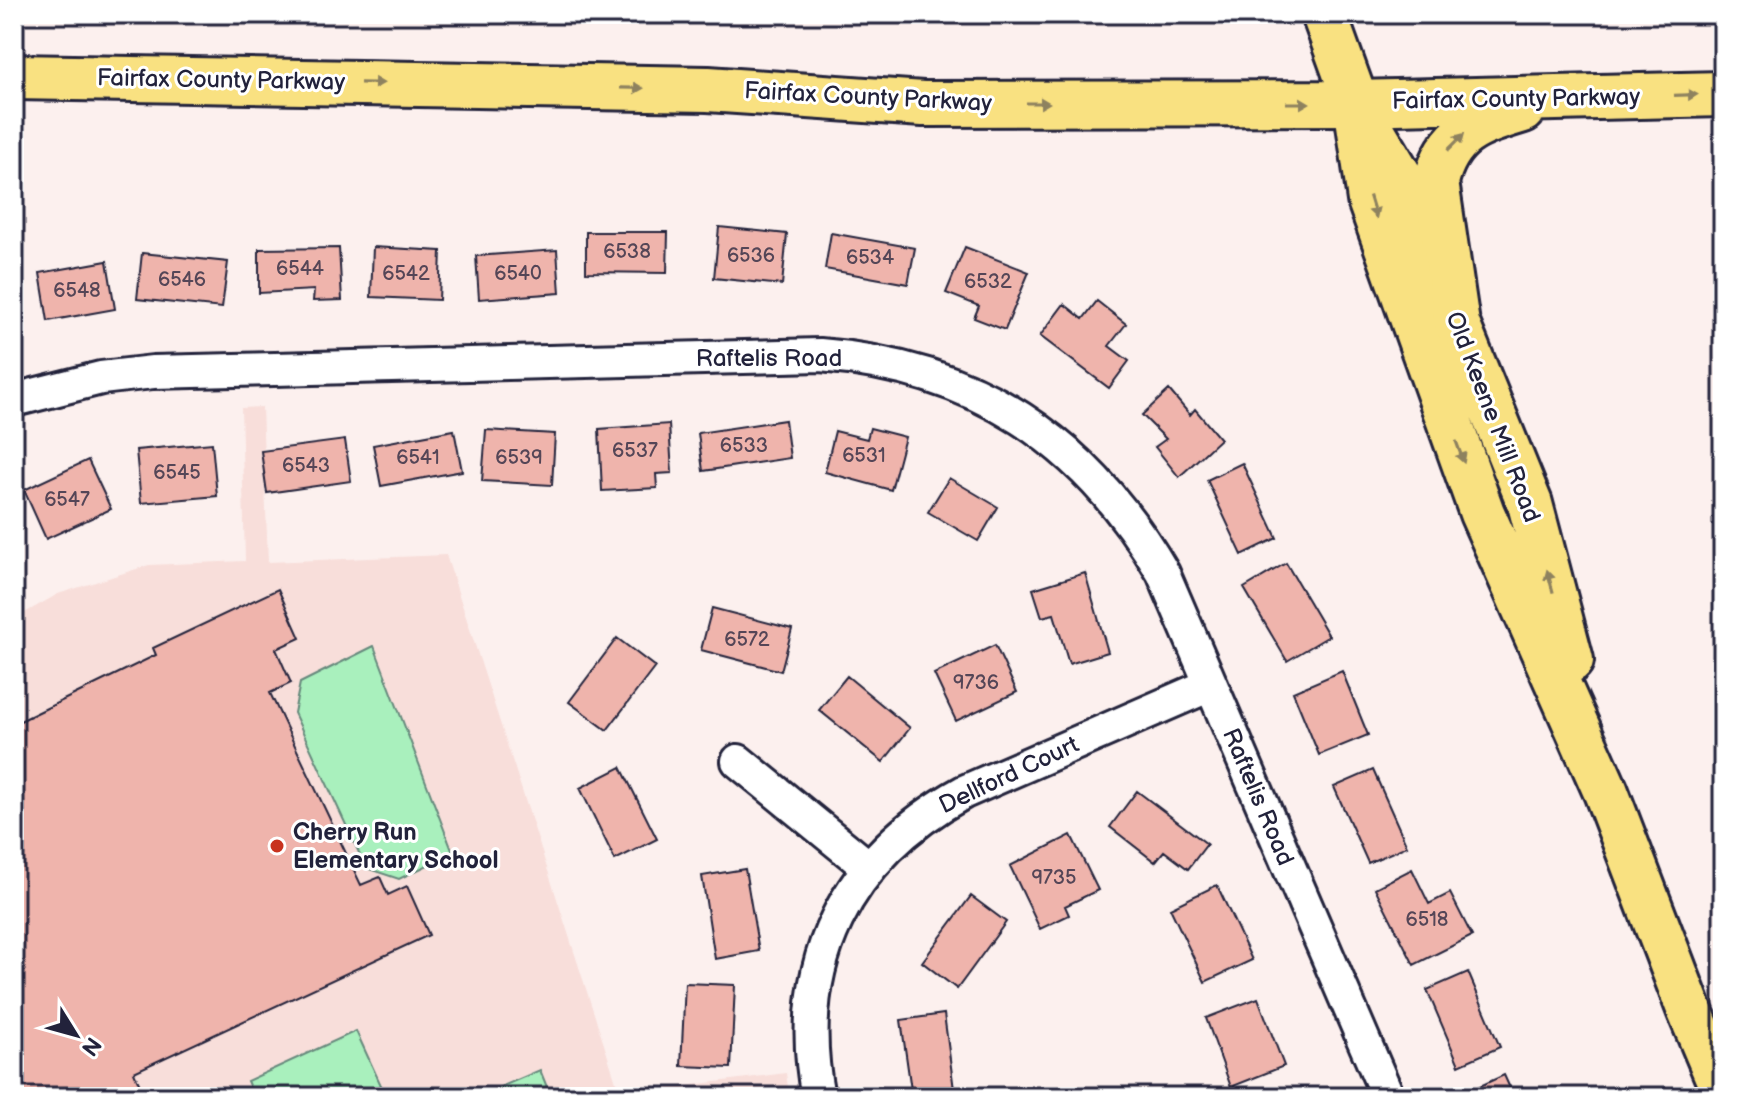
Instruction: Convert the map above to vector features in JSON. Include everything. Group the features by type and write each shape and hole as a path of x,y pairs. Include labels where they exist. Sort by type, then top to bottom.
{"main road":[{"name":"Old Keene Mill Road","path":"1324,14 1356,103 1408,190 1457,324 1530,504 1606,792"},
{"name":"Fairfax County Parkway","path":"14,77 708,89 923,104 1356,103 1723,94"},
{"path":"1457,324 1436,182 1441,160 1457,138 1485,121 1558,99"},
{"name":"Old Keene Mill Road","path":"1356,103 1370,200 1482,513 1606,792 1723,1090"}],"street":[{"name":"Raftelis Road","path":"14,400 101,378 153,372 820,355 894,365 953,384 1007,410 1051,439 1083,467 1116,502 1156,561 1388,1097"},
{"name":"Dellford Court","path":"818,1097 811,1038 819,969 838,915 868,867 903,832 964,792 1210,685"},
{"path":"738,761 868,867"}],"shaded area":[{"name":"Cherry Run Elementary School","path":"262,407 268,562 446,555 620,1094 786,1073 788,1087 722,1097 14,1097 14,619 58,594 149,565 245,561 241,408"}],"green space":[{"path":"374,646 453,853 399,879 366,868 294,713 300,683"},
{"path":"356,1031 385,1094 379,1097 254,1097 247,1081"},
{"path":"540,1070 551,1097 477,1097"}],"building":[{"path":"719,227 787,234 782,285 714,278"},
{"path":"586,232 668,232 667,273 586,272"},
{"path":"831,233 915,248 908,284 825,269"},
{"path":"373,247 441,251 439,300 371,297"},
{"path":"965,247 1029,272 1005,330 974,318 979,306 946,293"},
{"path":"339,248 342,300 313,301 314,290 259,293 259,249"},
{"path":"557,250 560,293 479,299 476,256"},
{"path":"142,253 228,262 222,308 137,299"},
{"path":"107,261 115,309 48,321 40,273"},
{"path":"1097,301 1126,324 1109,346 1129,361 1109,388 1040,336 1064,304 1083,319"},
{"path":"1169,390 1190,415 1195,409 1220,439 1179,477 1155,447 1166,439 1142,415"},
{"path":"785,420 790,458 703,471 698,433"},
{"path":"669,424 672,473 656,474 657,488 602,491 599,429"},
{"path":"870,428 905,437 891,490 825,472 835,431 867,439"},
{"path":"454,430 462,471 381,486 373,445"},
{"path":"486,430 555,434 552,485 482,481"},
{"path":"345,440 351,481 267,493 261,451"},
{"path":"212,443 217,496 141,503 136,450"},
{"path":"88,460 111,509 46,539 24,490"},
{"path":"1242,463 1277,538 1242,555 1207,480"},
{"path":"949,478 998,507 978,541 928,512"},
{"path":"1286,563 1329,636 1287,661 1244,588"},
{"path":"1085,573 1108,652 1069,664 1054,614 1042,617 1033,589"},
{"path":"278,589 300,638 276,649 291,683 270,693 361,885 380,877 388,895 407,886 429,935 134,1072 145,1097 14,1097 14,724 156,655 153,648"},
{"path":"712,608 792,629 781,671 701,650"},
{"path":"617,638 655,667 607,730 569,702"},
{"path":"995,645 1017,692 956,721 934,674"},
{"path":"1342,671 1368,735 1319,755 1293,692"},
{"path":"847,676 910,728 883,762 819,710"},
{"path":"621,767 657,839 615,860 580,788"},
{"path":"1373,770 1407,846 1368,863 1334,787"},
{"path":"1137,791 1207,844 1188,869 1164,851 1155,862 1110,827"},
{"path":"1071,835 1098,890 1065,906 1069,915 1040,929 1010,866"},
{"path":"745,869 759,951 715,959 702,876"},
{"path":"1412,869 1429,904 1450,893 1472,936 1414,965 1375,888"},
{"path":"1217,885 1252,960 1205,982 1170,908"},
{"path":"971,896 1006,922 957,989 922,962"},
{"path":"1468,972 1500,1047 1459,1065 1427,990"},
{"path":"685,983 735,985 731,1068 681,1066"},
{"path":"1258,998 1284,1066 1231,1087 1206,1018"},
{"path":"944,1014 955,1097 912,1097 901,1020"},
{"path":"1504,1075 1514,1097 1472,1097 1469,1091"}],"place":[{"name":"Cherry Run Elementary School","path":"277,846"}]}
